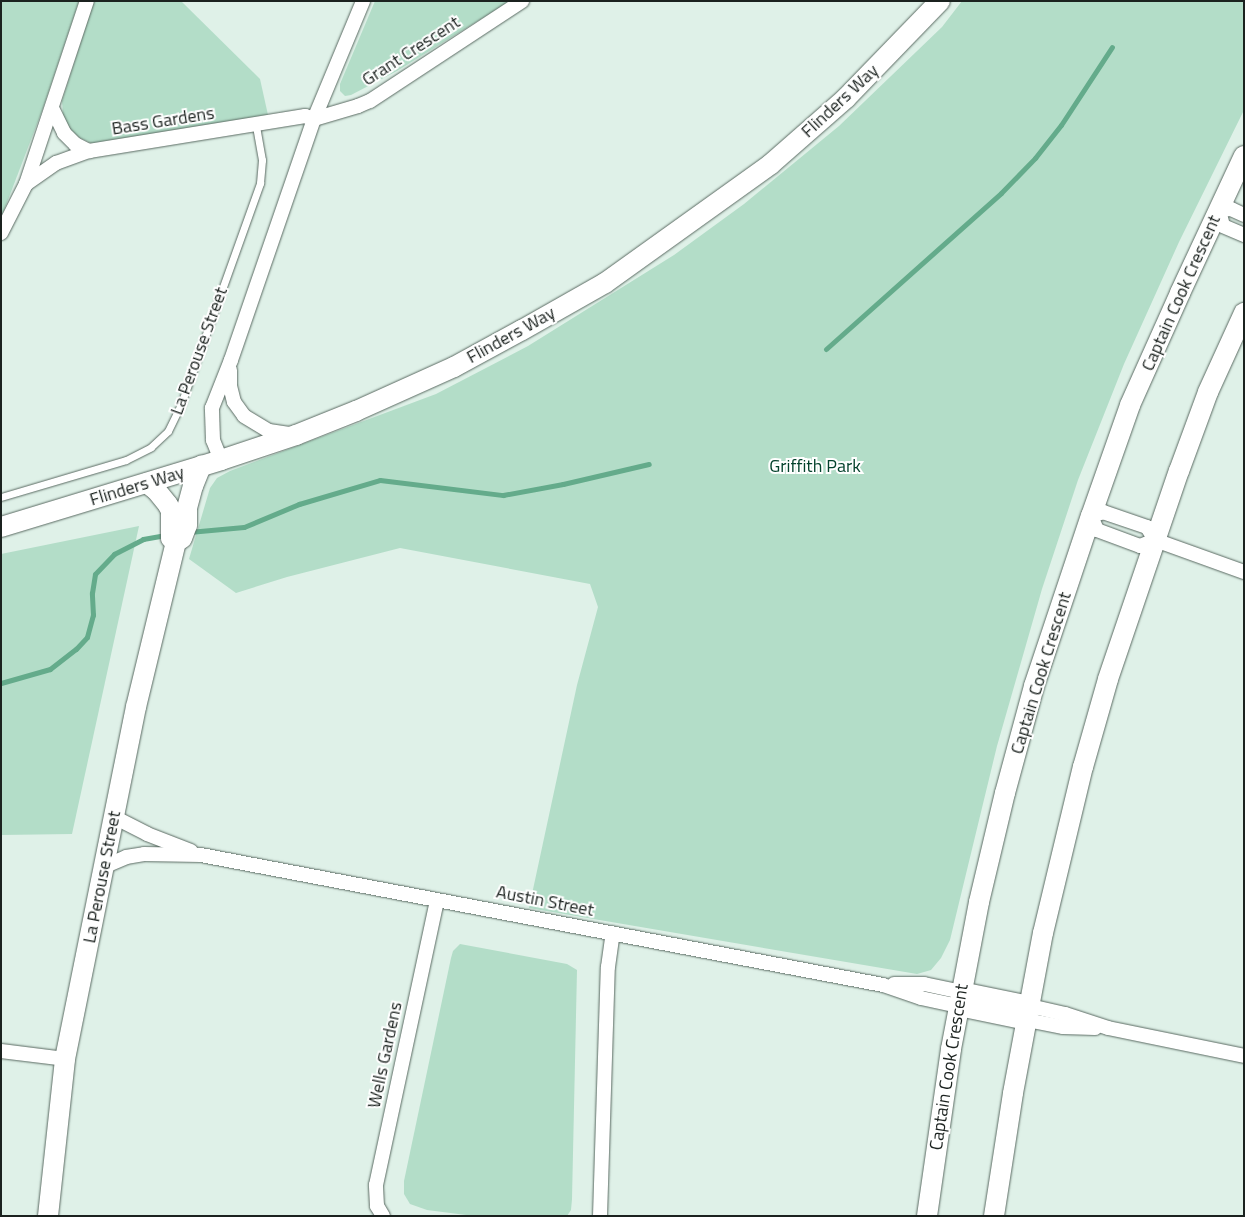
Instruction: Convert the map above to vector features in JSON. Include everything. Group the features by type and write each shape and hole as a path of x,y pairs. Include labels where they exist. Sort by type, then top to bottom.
{"main road":[{"name":"Flinders Way","path":"1,527 221,460 296,435 356,411 454,367 605,283 770,164 846,98 940,1"},
{"name":"Captain Cook Crescent","path":"927,1216 960,999 979,902 1005,793 1034,686 1130,406 1244,156"},
{"path":"994,1216 1013,1093 1043,933 1083,767 1108,680 1155,540 1208,392 1244,314"},
{"name":"La Perouse Street","path":"48,1216 65,1059 136,707 177,537 201,466"},
{"name":"La Perouse Street","path":"147,483 156,490 168,505 177,537"},
{"path":"960,999 1029,1013"}],"street":[{"name":"Bass Gardens","path":"1,233 26,184 87,1"},
{"name":"La Perouse Street","path":"221,460 212,433 212,408 231,360 314,120 364,1"},
{"name":"Grant Crescent","path":"314,120 370,101 522,1"},
{"path":"52,108 64,133 75,144 89,151"},
{"name":"Bass Gardens","path":"26,184 56,163 89,151 305,116 314,120"},
{"path":"1244,215 1231,210 1219,210 1224,226 1244,235"},
{"name":"La Perouse Street","path":"231,360 230,386 234,402 244,416 269,432 296,435"},
{"path":"1155,540 1140,546 1097,530 1091,516 1103,512 1147,527 1155,540 1244,572"},
{"name":"Austin Street","path":"114,817 147,834 201,855"},
{"name":"Austin Street","path":"104,867 126,856 148,853 201,855 883,984 921,998 960,999"},
{"name":"Wells Gardens","path":"383,1216 377,1206 376,1185 437,900"},
{"path":"600,1216 608,967 613,933"},
{"path":"1029,1013 1062,1027 1108,1028 1244,1056"},
{"path":"1,1050 65,1059"}],"lane":[{"name":"La Perouse Street","path":"1,496 126,460 150,448 168,431 181,404 260,183 262,160 256,125"}],"green space":[{"path":"1,1 79,1 42,111 1,218"},
{"path":"94,1 181,1 260,79 268,115 93,144 80,138 69,129 63,115 62,101"},
{"path":"375,1 510,1 397,71 351,95 345,96 340,91 340,84"},
{"name":"Griffith Park","path":"962,1 1244,1 1244,110 1179,242 1124,364 1078,480 1042,589 997,746 950,940 941,958 931,970 917,974 529,908 577,685 598,607 590,584 400,548 287,577 236,593 189,559 210,488 217,478 230,471 436,394 528,346 674,255 744,204 839,126 942,27"},
{"path":"139,526 72,834 1,835 1,554"},
{"path":"460,944 567,964 577,970 572,1199 571,1210 567,1216 474,1216 427,1210 410,1204 404,1194 404,1181 451,958 453,951"}],"waterway":[{"path":"826,349 1001,193 1035,158 1061,125 1112,47"},
{"path":"189,532 244,527 299,504 380,480 503,495 563,484 649,464"},
{"path":"1,683 50,669 76,649 87,637 93,615 92,593 95,574 114,554 143,539 166,535"}]}
